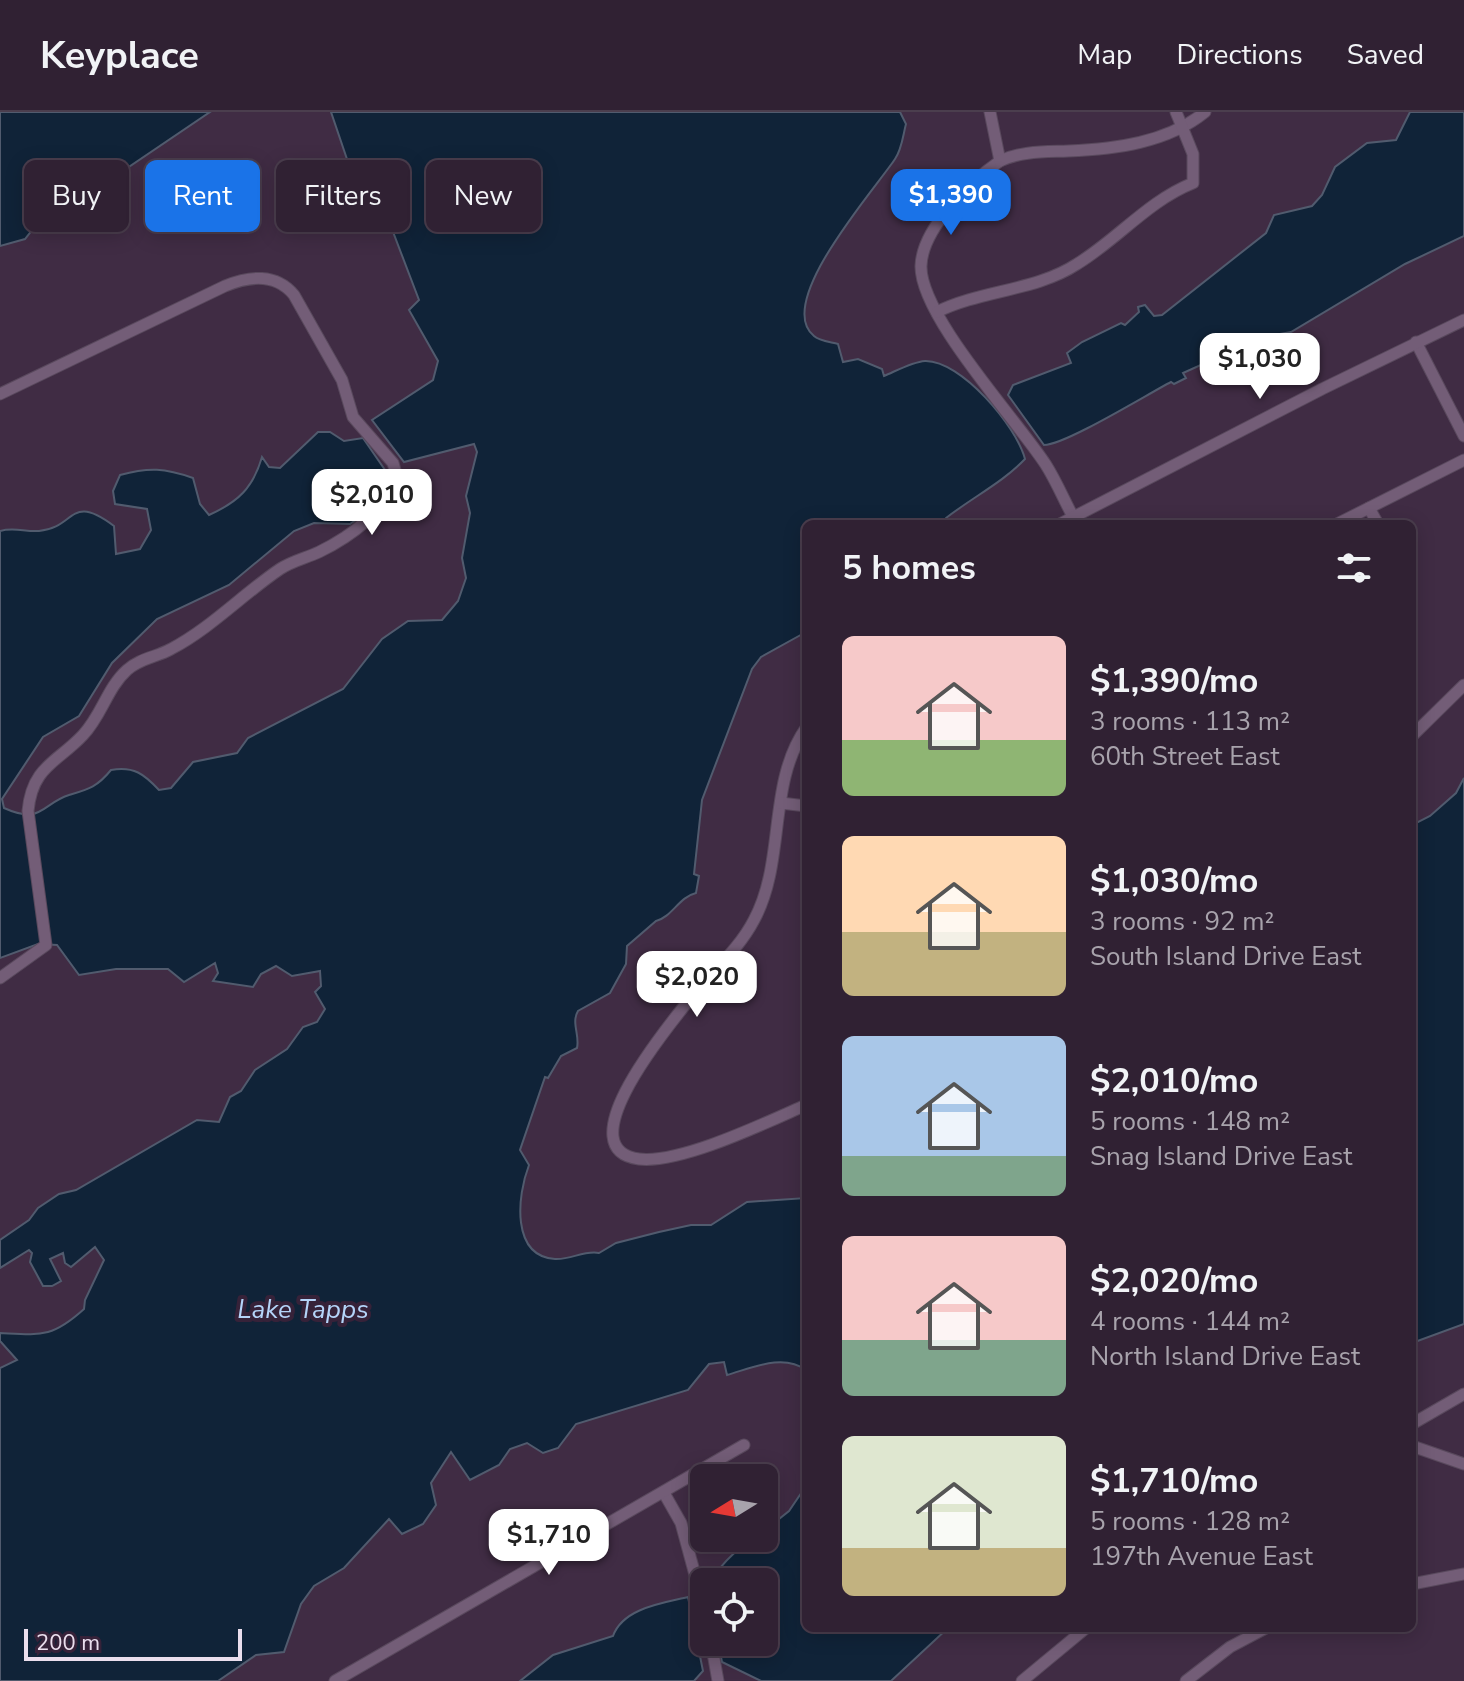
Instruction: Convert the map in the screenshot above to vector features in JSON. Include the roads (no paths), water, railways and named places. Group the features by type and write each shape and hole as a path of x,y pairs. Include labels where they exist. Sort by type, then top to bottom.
{"street":[{"path":"990,112 1000,161"},
{"path":"937,312 968,298 1051,277 1077,265 1163,197 1193,183 1193,154 1176,112"},
{"path":"1205,112 1184,126 1120,147 1022,154 1000,161 962,194 925,248 922,275 937,312 1046,465 1075,520 1464,320"},
{"path":"0,394 225,286 247,279 266,278 284,285 294,295 342,380 353,417 393,463 397,477 387,497 355,530 330,546 280,569 184,641 127,670 107,693 85,733 50,761 31,795 28,811 46,945 42,952 0,978"},
{"path":"1416,342 1464,436"},
{"path":"1345,520 1464,460"},
{"path":"1369,508 1376,520"},
{"path":"1416,732 1464,685"},
{"path":"802,735 789,757 768,878 755,918 734,950 688,1001 625,1088 615,1115 614,1136 616,1144 631,1156 661,1157 744,1132 802,1107"},
{"path":"781,803 802,806"},
{"path":"1416,1422 1464,1394"},
{"path":"335,1681 744,1445"},
{"path":"1416,1447 1464,1464"},
{"path":"664,1493 681,1523 693,1568"},
{"path":"1416,1583 1464,1574"},
{"path":"1022,1681 1081,1632"},
{"path":"1186,1681 1248,1632"},
{"path":"714,1656 718,1681"}],"water":[{"path":"0,112 210,112 129,167 129,160 24,160 24,232 31,232 25,239 0,246"},
{"name":"Lake Tapps","path":"331,112 900,112 906,124 897,155 850,219 817,273 807,298 805,320 816,338 838,344 843,362 858,359 882,369 884,376 925,361 955,371 999,414 1025,459 945,520 802,520 802,634 761,657 752,669 702,800 694,874 699,876 696,893 685,898 627,946 626,964 610,993 578,1011 575,1020 577,1048 561,1056 548,1078 545,1077 520,1150 529,1165 520,1208 524,1236 541,1255 555,1259 599,1253 616,1243 691,1225 711,1225 747,1202 802,1198 802,1368 777,1362 727,1375 724,1362 709,1364 688,1390 576,1424 558,1448 543,1453 527,1443 510,1449 499,1465 470,1480 451,1452 431,1483 436,1505 423,1524 402,1534 389,1519 344,1568 314,1586 301,1604 284,1652 256,1655 218,1681 0,1681 0,1368 17,1360 0,1341 0,1333 45,1333 73,1318 84,1309 85,1300 104,1260 95,1247 71,1267 65,1263 63,1253 50,1259 61,1281 52,1286 43,1286 30,1262 32,1253 29,1250 0,1268 0,1240 59,1194 76,1190 197,1120 219,1122 230,1097 241,1091 255,1070 287,1049 303,1027 317,1022 325,1009 315,992 321,986 320,971 292,976 276,966 261,974 253,987 213,981 218,973 215,963 184,982 168,969 116,969 79,975 57,945 38,944 0,958 0,531 51,529 80,512 88,512 114,526 116,554 140,549 151,530 147,509 115,504 113,491 120,475 157,470 193,478 200,504 209,515 243,493 262,457 269,467 280,468 318,432 330,432 344,441 363,438 385,470 374,477 357,519 350,524 314,523 294,531 229,585 157,619 112,663 79,716 43,737 2,799 4,808 34,814 60,799 92,787 111,770 119,769 132,770 159,790 171,788 193,762 237,753 248,738 343,689 382,639 408,621 442,620 458,601 466,578 462,558 470,513 466,496 477,452 474,444 404,462 372,420 433,380 438,361 409,310 419,300 393,232 410,232 410,160 347,160"},
{"path":"1410,112 1464,112 1464,236 1405,264 1291,332 1263,337 1183,373 1186,378 1174,384 1171,382 1069,437 1044,445 1008,395 1013,385 1071,363 1067,353 1121,323 1125,325 1139,312 1138,307 1145,305 1154,316 1162,315 1266,233 1274,215 1312,206 1322,195 1335,167 1367,143 1396,140"},
{"path":"1464,778 1464,1324 1416,1342 1416,823 1430,816 1456,793"},
{"path":"802,1492 802,1632 944,1632 891,1681 761,1681 722,1662 721,1656 778,1656 778,1568 721,1568 736,1552 778,1552 778,1520 789,1511"},
{"path":"688,1597 690,1656 700,1656 703,1671 694,1681 520,1681 553,1655 613,1636 625,1619 656,1605"}]}
